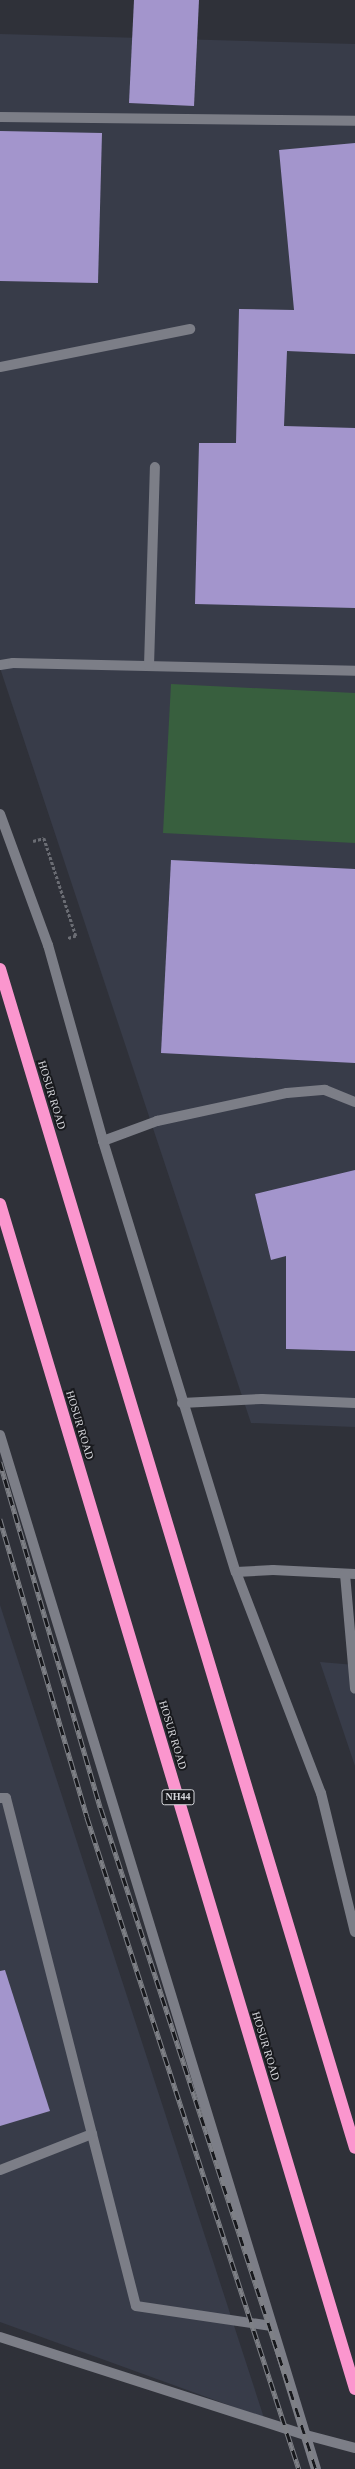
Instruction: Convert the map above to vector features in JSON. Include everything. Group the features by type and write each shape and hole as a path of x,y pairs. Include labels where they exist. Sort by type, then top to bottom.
{"highway":[{"name":"HOSUR ROAD","path":"0,969 355,2148"},
{"name":"HOSUR ROAD","path":"0,1204 355,2389"}],"street":[{"path":"0,117 355,121"},
{"path":"0,367 190,329"},
{"path":"149,666 155,467"},
{"path":"0,665 14,663 355,670"},
{"path":"0,814 48,945 103,1141 182,1403 236,1572 321,1793 355,1932"},
{"path":"103,1141 157,1121 287,1093 325,1090 355,1102"},
{"path":"182,1403 262,1399 355,1403"},
{"path":"0,1435 316,2469"},
{"path":"236,1572 273,1570 350,1574 355,1689"},
{"path":"0,1798 6,1798 136,2306 272,2326"},
{"path":"0,2170 92,2134"},
{"path":"0,2336 306,2435 355,2448"}],"path":[{"path":"44,838 76,936"}],"shaded area":[{"path":"0,34 355,44 355,1427 251,1423 0,668"},
{"path":"0,1605 264,2418 0,2322"},
{"path":"320,1662 355,1665 355,1766"}],"green space":[{"path":"171,684 355,693 355,843 163,833"}],"building":[{"path":"134,0 199,0 194,106 129,103"},
{"path":"0,131 102,133 98,283 0,281"},
{"path":"355,143 355,354 287,351 284,426 355,428 355,608 195,604 199,443 236,443 239,309 294,310 279,150"},
{"path":"171,860 355,869 355,1063 161,1053"},
{"path":"355,1170 355,1351 286,1349 286,1256 271,1260 255,1194"},
{"path":"5,1970 50,2111 0,2126 0,1971"}],"railway":[{"path":"0,1462 101,1809 316,2469"},
{"path":"0,1519 87,1817 299,2469"}]}
